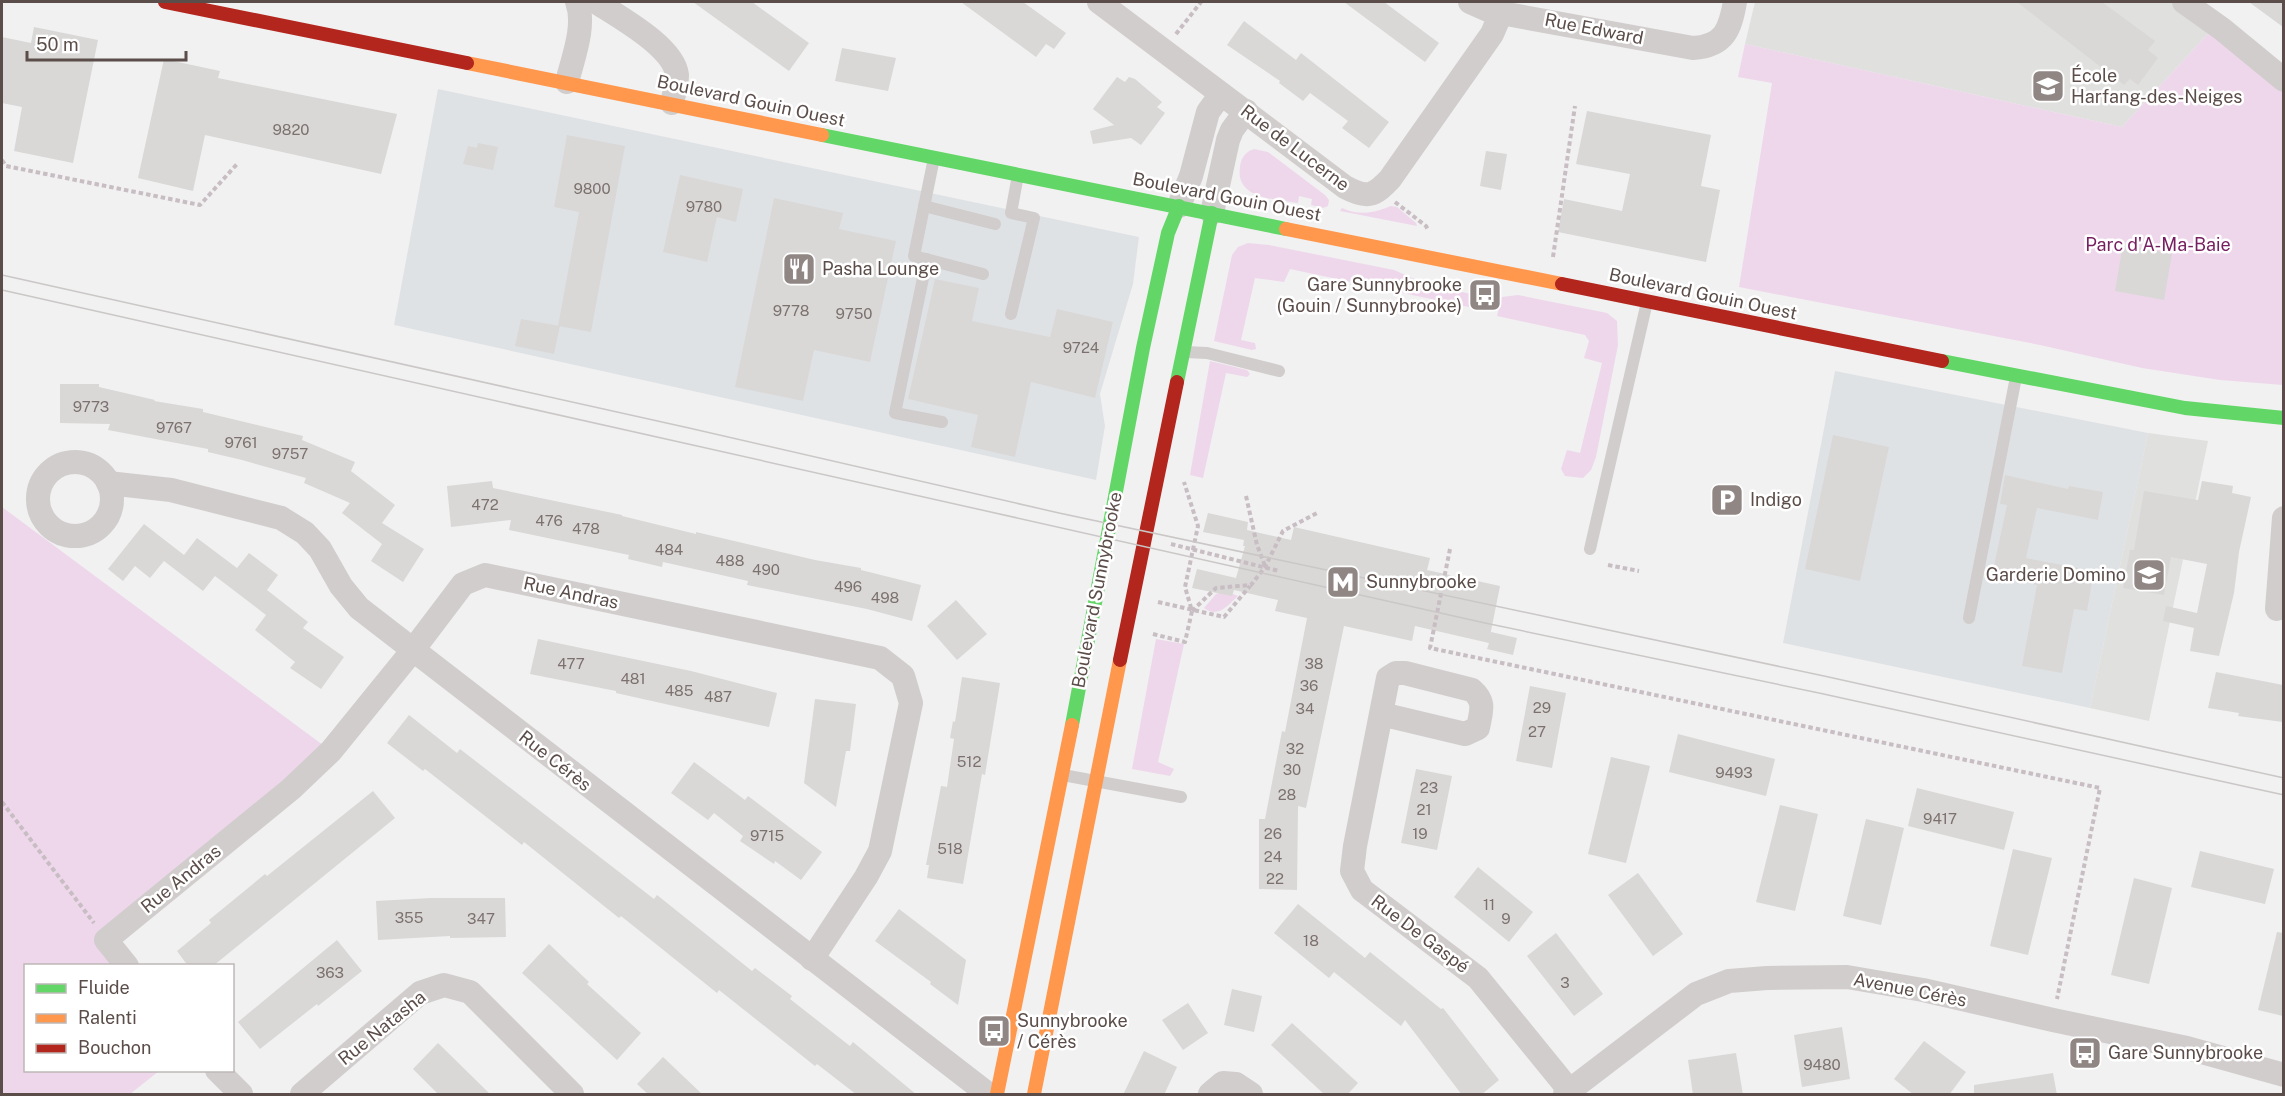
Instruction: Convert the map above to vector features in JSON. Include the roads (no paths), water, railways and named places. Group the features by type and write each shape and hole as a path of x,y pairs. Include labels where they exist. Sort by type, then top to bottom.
{"main road":[{"name":"Boulevard Gouin Ouest","path":"165,2 2017,376 2171,406 2283,418"},
{"name":"Boulevard Sunnybrooke","path":"997,1095 1062,775 1143,348 1168,232 1179,206"},
{"name":"Boulevard Sunnybrooke","path":"1034,1095 1212,213"}],"street":[{"path":"567,82 580,26 580,10 577,2"},
{"path":"596,2 656,44 670,57 677,77 672,103"},
{"name":"Rue de Lucerne","path":"1099,2 1345,187 1362,195 1381,190 1390,179 1492,34 1501,13"},
{"name":"Rue Edward","path":"1470,2 1501,13 1680,46 1703,47 1718,41 1728,30 1736,2"},
{"path":"2184,2 2222,28 2283,80"},
{"name":"Boulevard Sunnybrooke","path":"1179,206 1193,170 1208,112 1221,94"},
{"name":"Boulevard Sunnybrooke","path":"1212,213 1228,140 1232,130 1246,111"},
{"name":"Rue Cérès","path":"108,483 171,490 281,518 305,533 320,549 341,586 358,608 973,1081 988,1095"},
{"path":"2277,609 2283,518"},
{"name":"Rue Andras","path":"125,964 106,940 291,789 331,751 463,584 485,575 880,658 903,676 911,703 880,851 866,877 812,959"},
{"name":"Rue De Gaspé","path":"1381,714 1354,846 1352,871 1362,890 1478,978 1567,1093"},
{"name":"Avenue Cérès","path":"1567,1093 1696,994 1729,981 1767,978 1847,977 1923,990 2187,1048 2283,1075"},
{"name":"Rue Natasha","path":"302,1095 420,993 444,985 471,992 572,1095"},
{"path":"218,1072 241,1095"},
{"path":"1210,1095 1223,1083 1236,1084 1251,1095"}],"lane":[{"path":"934,157 914,256 983,274"},
{"path":"1011,314 1034,218 1011,213 1018,174"},
{"path":"924,206 995,224"},
{"path":"927,259 896,413 942,422"},
{"path":"1590,549 1647,301"},
{"path":"1184,352 1207,353 1279,370"},
{"path":"1969,618 2017,376"},
{"path":"1062,775 1181,797"}],"tram line":[{"path":"2,275 1059,513 1824,676 2284,778"},
{"path":"2,290 1485,623 1819,693 2284,795"}],"place":[{"name":"École Harfang-des-Neiges","path":"2048,86"},
{"name":"Pasha Lounge","path":"799,269"},
{"name":"Gare Sunnybrooke (Gouin / Sunnybrooke)","path":"1485,295"},
{"name":"Indigo","path":"1727,500"},
{"name":"Garderie Domino","path":"2149,575"},
{"name":"Sunnybrooke","path":"1343,582"},
{"name":"Sunnybrooke / Cérès","path":"994,1031"},
{"name":"Gare Sunnybrooke","path":"2085,1053"}],"park label":[{"name":"Parc d'A-Ma-Baie","path":"2158,245"}]}
